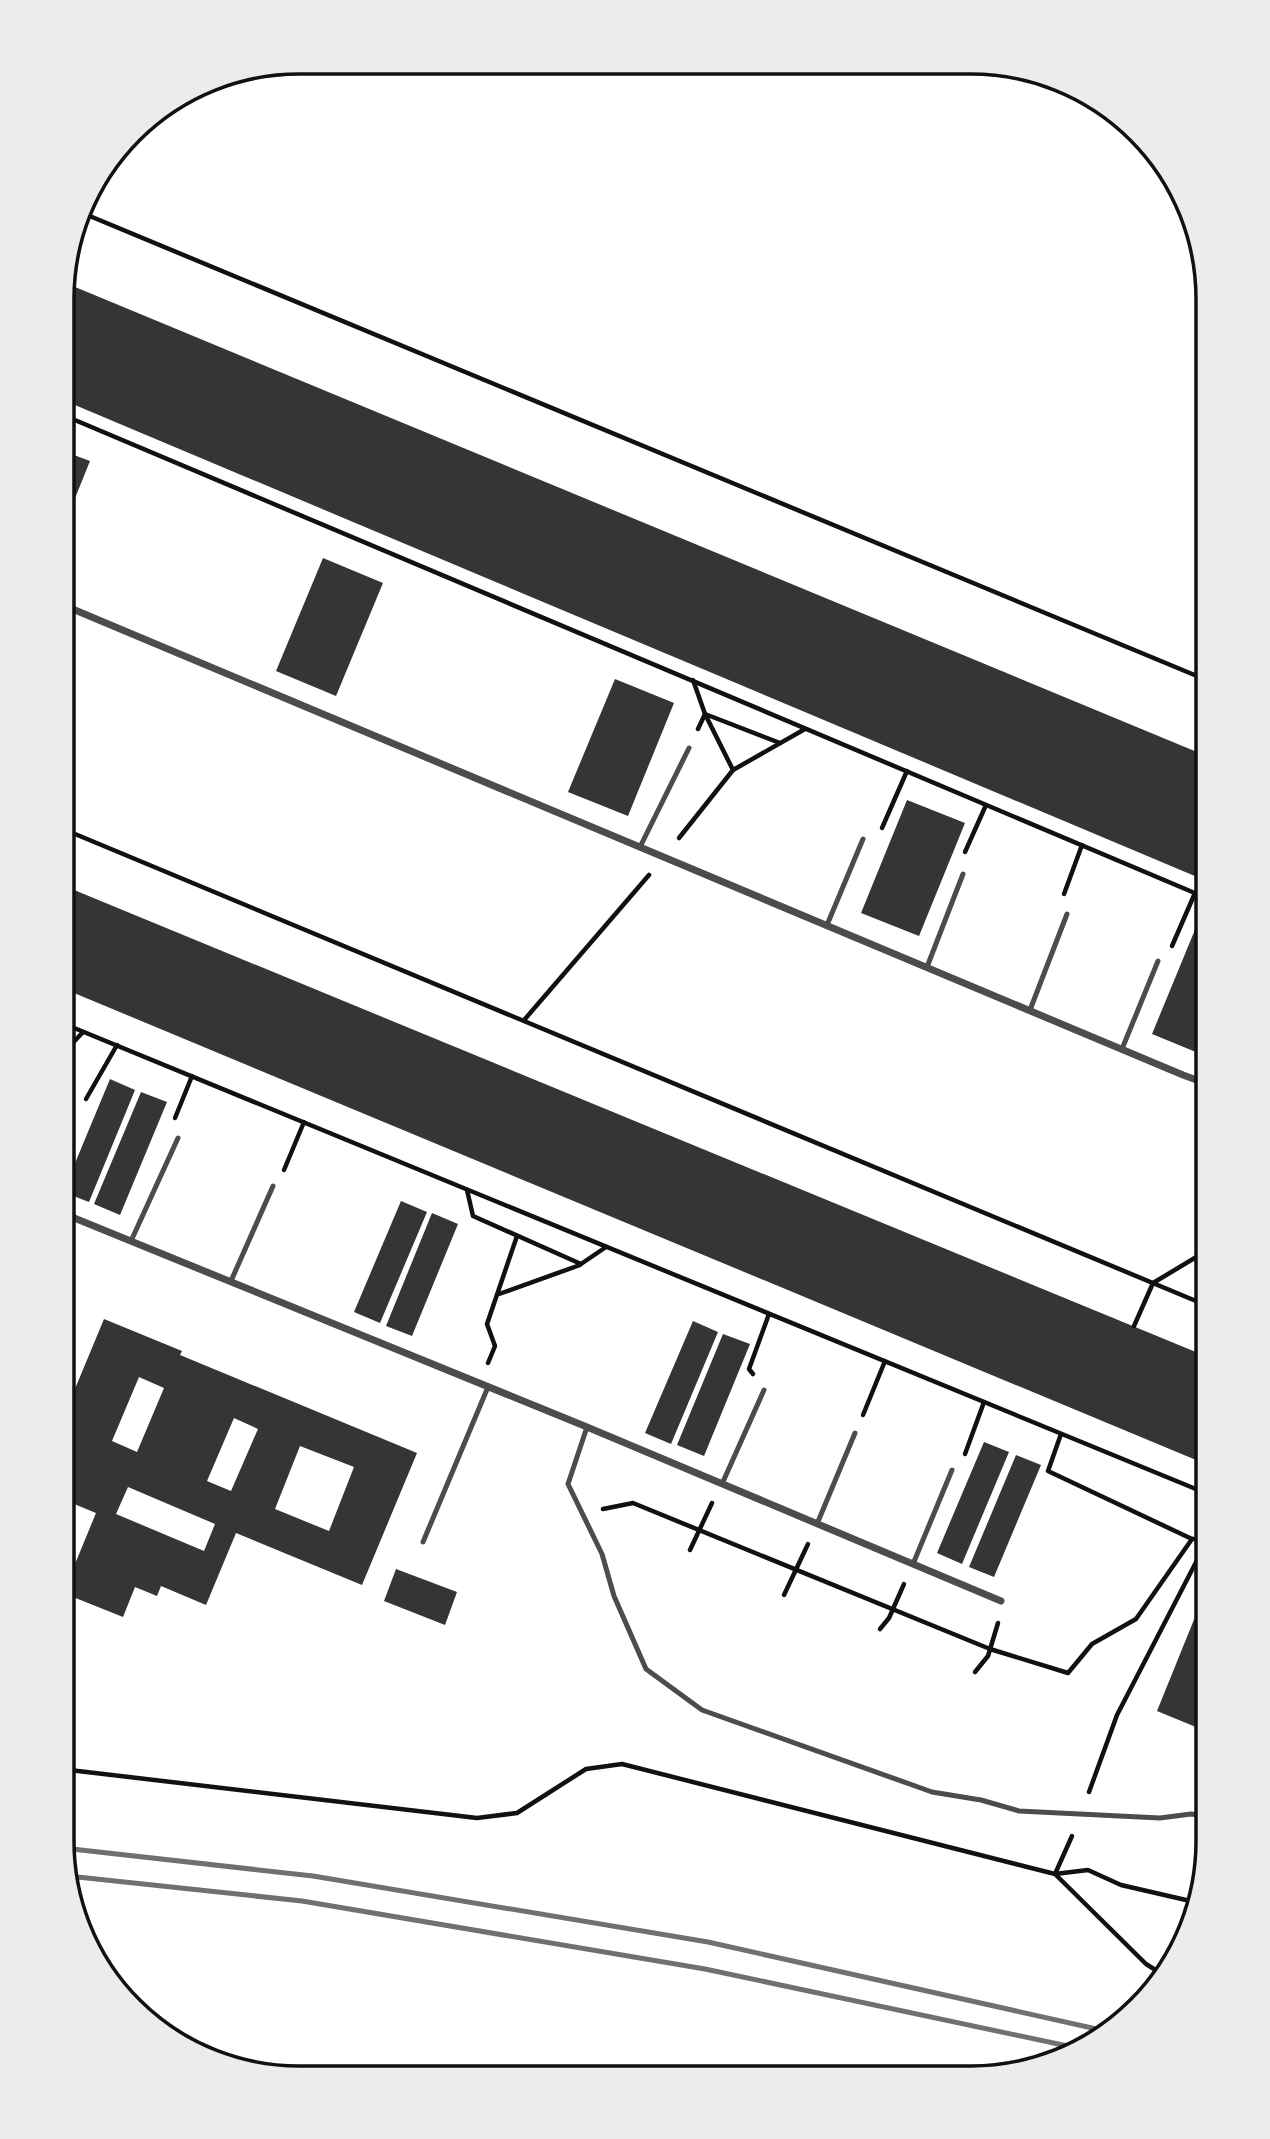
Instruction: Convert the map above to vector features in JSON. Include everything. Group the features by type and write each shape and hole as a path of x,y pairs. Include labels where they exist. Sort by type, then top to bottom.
{"street":[{"path":"74,610 1196,1080"},
{"path":"74,1218 587,1427 1001,1601"}],"lane":[{"path":"640,847 689,748"},
{"path":"827,925 863,839"},
{"path":"927,967 963,874"},
{"path":"1030,1010 1067,914"},
{"path":"1122,1049 1158,961"},
{"path":"131,1241 178,1138"},
{"path":"232,1282 273,1186"},
{"path":"423,1542 488,1387"},
{"path":"722,1484 764,1390"},
{"path":"587,1427 568,1484 602,1554 614,1596 646,1669 702,1710 932,1791 981,1800 1019,1811 1079,1815 1196,1816"},
{"path":"817,1524 855,1433"},
{"path":"913,1564 952,1470"}],"path":[{"path":"90,216 1196,676"},
{"path":"74,420 1195,893 1177,941 1158,961"},
{"path":"693,680 705,714 733,770"},
{"path":"705,714 780,743"},
{"path":"689,748 705,714"},
{"path":"525,1019 664,857 733,770 806,729"},
{"path":"863,839 883,827 908,771"},
{"path":"963,874 965,850 986,805"},
{"path":"74,834 525,1019 1196,1301"},
{"path":"1067,914 1061,901 1082,845"},
{"path":"74,1028 1196,1489"},
{"path":"74,1041 83,1031"},
{"path":"74,1111 90,1095 117,1045"},
{"path":"178,1138 171,1128 192,1076"},
{"path":"273,1186 304,1122"},
{"path":"467,1189 473,1216 581,1264"},
{"path":"479,1383 495,1346 487,1324 517,1236"},
{"path":"498,1295 581,1264 606,1247"},
{"path":"1134,1326 1153,1283 1196,1257"},
{"path":"764,1390 749,1369 769,1314"},
{"path":"855,1433 885,1361"},
{"path":"952,1470 964,1456 985,1402"},
{"path":"1060,1434 1048,1471 1192,1539"},
{"path":"690,1550 722,1484"},
{"path":"784,1595 817,1524"},
{"path":"1055,1874 1068,1849 1117,1715 1196,1562"},
{"path":"880,1629 890,1618 913,1564"},
{"path":"975,1672 988,1656 1001,1614 1001,1601"},
{"path":"74,1771 477,1818 517,1813 586,1769 622,1764 1055,1874 1087,1870 1121,1885 1188,1900"},
{"path":"1055,1874 1146,1964 1155,1970"}],"building":[{"path":"74,287 1196,752 1196,877 74,405"},
{"path":"74,455 90,461 74,501"},
{"path":"323,558 383,583 336,696 276,671"},
{"path":"615,679 674,703 628,816 568,792"},
{"path":"907,800 965,823 919,936 861,913"},
{"path":"74,890 1196,1352 1196,1460 74,993"},
{"path":"1196,927 1196,1052 1152,1034"},
{"path":"110,1079 135,1090 89,1202 74,1196 74,1166"},
{"path":"141,1092 167,1102 120,1215 94,1204"},
{"path":"401,1201 427,1212 380,1323 354,1312"},
{"path":"432,1213 458,1224 412,1336 386,1326"},
{"path":"104,1319 182,1351 180,1355 417,1453 362,1585 236,1533 206,1605 161,1586 157,1596 135,1587 123,1617 74,1597 74,1566 96,1513 74,1504 74,1391","holes":["139,1377 164,1388 137,1452 112,1441","234,1418 258,1429 231,1491 207,1481","300,1446 354,1467 329,1531 275,1509","128,1487 215,1524 204,1551 116,1514"]},
{"path":"693,1321 718,1332 671,1444 645,1433"},
{"path":"723,1334 750,1344 704,1456 677,1445"},
{"path":"984,1442 1009,1452 962,1564 937,1553"},
{"path":"1016,1455 1041,1465 994,1577 969,1567"},
{"path":"396,1569 457,1592 445,1625 384,1601"},
{"path":"1196,1615 1196,1727 1157,1711"}],"railway":[{"path":"74,1849 313,1876 708,1942 1094,2028"},
{"path":"77,1877 302,1901 705,1969 1064,2045"}]}
